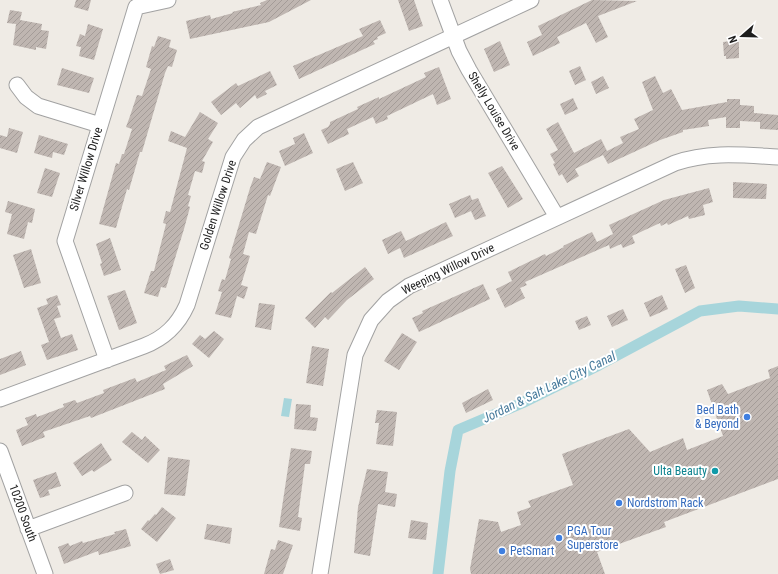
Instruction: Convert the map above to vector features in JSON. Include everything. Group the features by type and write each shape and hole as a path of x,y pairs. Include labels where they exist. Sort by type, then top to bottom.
{"street":[{"name":"Silver Willow Drive","path":"107,360 65,241 136,7 168,0"},
{"name":"Shelly Louise Drive","path":"440,0 453,36 469,70 557,217"},
{"name":"Golden Willow Drive","path":"0,399 154,342 170,330 182,314 229,166 238,148 251,133 267,122 531,0"},
{"path":"17,85 26,97 38,106 100,125"},
{"name":"Weeping Willow Drive","path":"320,574 353,367 360,343 372,320 388,301 409,286 685,159 705,155 726,154 778,157"},
{"name":"10200 South","path":"0,451 45,574"},
{"path":"28,528 125,493"}],"water":[{"path":"284,398 292,399 289,417 281,416"}],"building":[{"path":"76,0 91,0 88,11 74,7"},
{"path":"267,0 311,0 269,22 190,39 186,21 210,15 211,19 261,5 260,3"},
{"path":"398,0 414,0 423,26 409,31"},
{"path":"592,0 637,1 598,16 608,37 596,43 586,23 557,37 560,43 533,56 527,42 542,35 538,26"},
{"path":"10,10 22,12 20,20 42,24 41,30 49,31 46,49 36,47 36,50 13,45 16,24 7,23"},
{"path":"380,20 386,33 377,37 378,39 373,41 375,44 299,79 293,66 363,36 359,29"},
{"path":"88,24 103,29 94,60 79,56 81,47 76,46 80,34 85,36"},
{"path":"158,36 171,40 169,47 177,50 172,67 168,66 165,73 142,152 140,152 129,190 127,189 116,228 99,224 116,163 119,164 122,154 124,154 132,129 126,127 137,95 142,96 151,69 146,67 152,46 154,47"},
{"path":"739,40 739,58 726,59 726,56 724,56 723,42"},
{"path":"500,41 510,65 494,72 484,49"},
{"path":"580,66 586,80 575,85 569,71"},
{"path":"439,67 451,99 437,105 433,94 387,116 388,119 376,124 373,117 347,129 349,134 328,144 321,130 328,127 330,122 358,109 357,107 379,97 379,99 426,77 424,73"},
{"path":"62,68 94,78 89,93 57,85"},
{"path":"270,71 277,85 265,91 267,94 257,99 255,95 240,108 236,103 221,115 211,102 236,83 238,86"},
{"path":"603,76 609,88 596,94 591,82"},
{"path":"655,76 663,93 671,89 682,110 727,102 727,99 740,99 740,105 754,106 754,113 778,115 778,130 760,129 760,122 740,121 740,128 726,128 726,117 708,120 709,126 683,130 683,132 660,140 608,164 603,155 575,169 579,176 567,183 562,174 559,176 553,164 555,163 550,154 558,150 546,129 558,122 574,153 601,139 607,151 623,143 620,137 639,129 634,119 653,110 642,82"},
{"path":"573,98 578,109 565,115 560,104"},
{"path":"200,112 218,123 208,139 213,142 202,161 205,162 202,173 195,171 188,195 191,196 188,206 190,207 184,229 166,288 161,287 158,297 144,293 151,271 154,271 166,224 163,223 166,211 170,212 187,148 168,141 171,131 185,137"},
{"path":"9,128 23,132 17,153 0,148 0,135 7,137"},
{"path":"304,133 313,153 285,166 279,151 295,144 293,138"},
{"path":"39,135 68,144 64,155 53,152 52,158 34,153"},
{"path":"267,162 281,167 270,196 268,195 256,234 249,232 243,254 250,256 241,285 248,287 244,299 237,296 231,318 215,314 222,292 218,291 222,279 225,280 231,259 229,258 250,188 254,177 260,179"},
{"path":"353,162 363,183 345,191 336,169"},
{"path":"502,166 523,199 508,208 488,173"},
{"path":"45,168 60,173 52,197 37,193"},
{"path":"733,182 767,184 766,199 733,198"},
{"path":"709,188 713,202 703,205 705,215 689,219 688,216 668,225 667,223 661,226 660,223 632,236 635,243 623,248 621,244 610,249 609,245 525,282 527,285 520,288 525,298 505,308 496,289 512,281 508,272 545,254 546,256 592,232 597,242 613,234 609,225 664,200"},
{"path":"470,195 472,200 478,198 486,216 475,220 471,211 455,218 449,204"},
{"path":"8,201 35,209 32,223 28,222 24,239 7,234 12,214 5,212"},
{"path":"446,222 453,236 404,258 400,248 388,254 382,240 401,231 406,241"},
{"path":"110,238 121,270 104,276 100,264 102,263 96,244"},
{"path":"31,249 41,283 24,288 13,255"},
{"path":"686,265 695,288 685,293 675,269"},
{"path":"365,267 374,279 347,300 328,320 325,317 315,328 305,318 331,292 332,293"},
{"path":"483,284 490,299 419,332 412,318 423,313 422,311"},
{"path":"125,290 137,323 119,330 107,296"},
{"path":"57,295 61,305 57,306 61,317 54,319 61,338 72,334 78,350 47,360 41,345 49,342 37,308 48,304 46,299"},
{"path":"662,295 668,309 650,317 644,303"},
{"path":"259,303 275,305 271,330 255,327"},
{"path":"623,309 628,320 612,327 607,316"},
{"path":"587,316 591,325 579,330 575,321"},
{"path":"214,331 224,339 209,358 192,344 200,335 205,339"},
{"path":"402,333 417,342 399,370 384,361"},
{"path":"312,346 329,349 323,386 306,383"},
{"path":"21,351 26,365 0,375 0,359"},
{"path":"187,355 193,366 163,384 165,389 91,418 90,416 43,432 45,437 22,446 16,430 28,425 25,418 36,414 37,417 64,407 63,404 75,400 77,403 104,393 103,390 135,378 137,382 166,370 164,366"},
{"path":"778,366 778,479 664,522 666,527 597,552 605,574 471,574 470,569 479,519 498,522 501,532 521,525 517,512 531,507 528,501 573,485 562,454 629,429 650,452 683,438 687,450 723,436 707,390 722,384 728,394 770,378 768,370"},
{"path":"488,389 493,400 466,413 462,403"},
{"path":"296,404 311,405 310,417 318,418 316,431 294,429"},
{"path":"377,410 397,412 393,446 376,444 379,423 375,423"},
{"path":"132,432 142,440 145,436 160,450 148,463 122,442"},
{"path":"101,443 112,460 94,472 92,470 82,476 73,463"},
{"path":"291,448 312,451 310,464 305,464 298,517 302,518 300,531 279,527"},
{"path":"168,457 190,460 185,496 164,494"},
{"path":"367,469 388,472 385,492 397,494 395,507 378,504 370,556 354,553 358,507"},
{"path":"56,472 61,486 48,490 50,495 40,498 33,480"},
{"path":"162,507 176,518 157,542 141,529"},
{"path":"411,520 428,523 426,540 408,538"},
{"path":"207,524 232,528 230,544 204,539"},
{"path":"126,529 131,546 99,555 98,551 64,564 58,547 68,543 70,546 82,541 83,543 115,534 114,532"},
{"path":"278,540 293,545 283,574 264,574 271,549 275,550"},
{"path":"170,559 174,570 160,574 156,564"}],"waterway":[{"name":"Jordan & Salt Lake City Canal","path":"438,574 450,471 458,430 522,403 599,365 700,311 739,306 778,309"}],"place":[{"name":"Bed Bath & Beyond","path":"747,417"},
{"name":"Ulta Beauty","path":"715,471"},
{"name":"Nordstrom Rack","path":"619,503"},
{"name":"PGA Tour Superstore","path":"559,538"},
{"name":"PetSmart","path":"502,551"}]}
